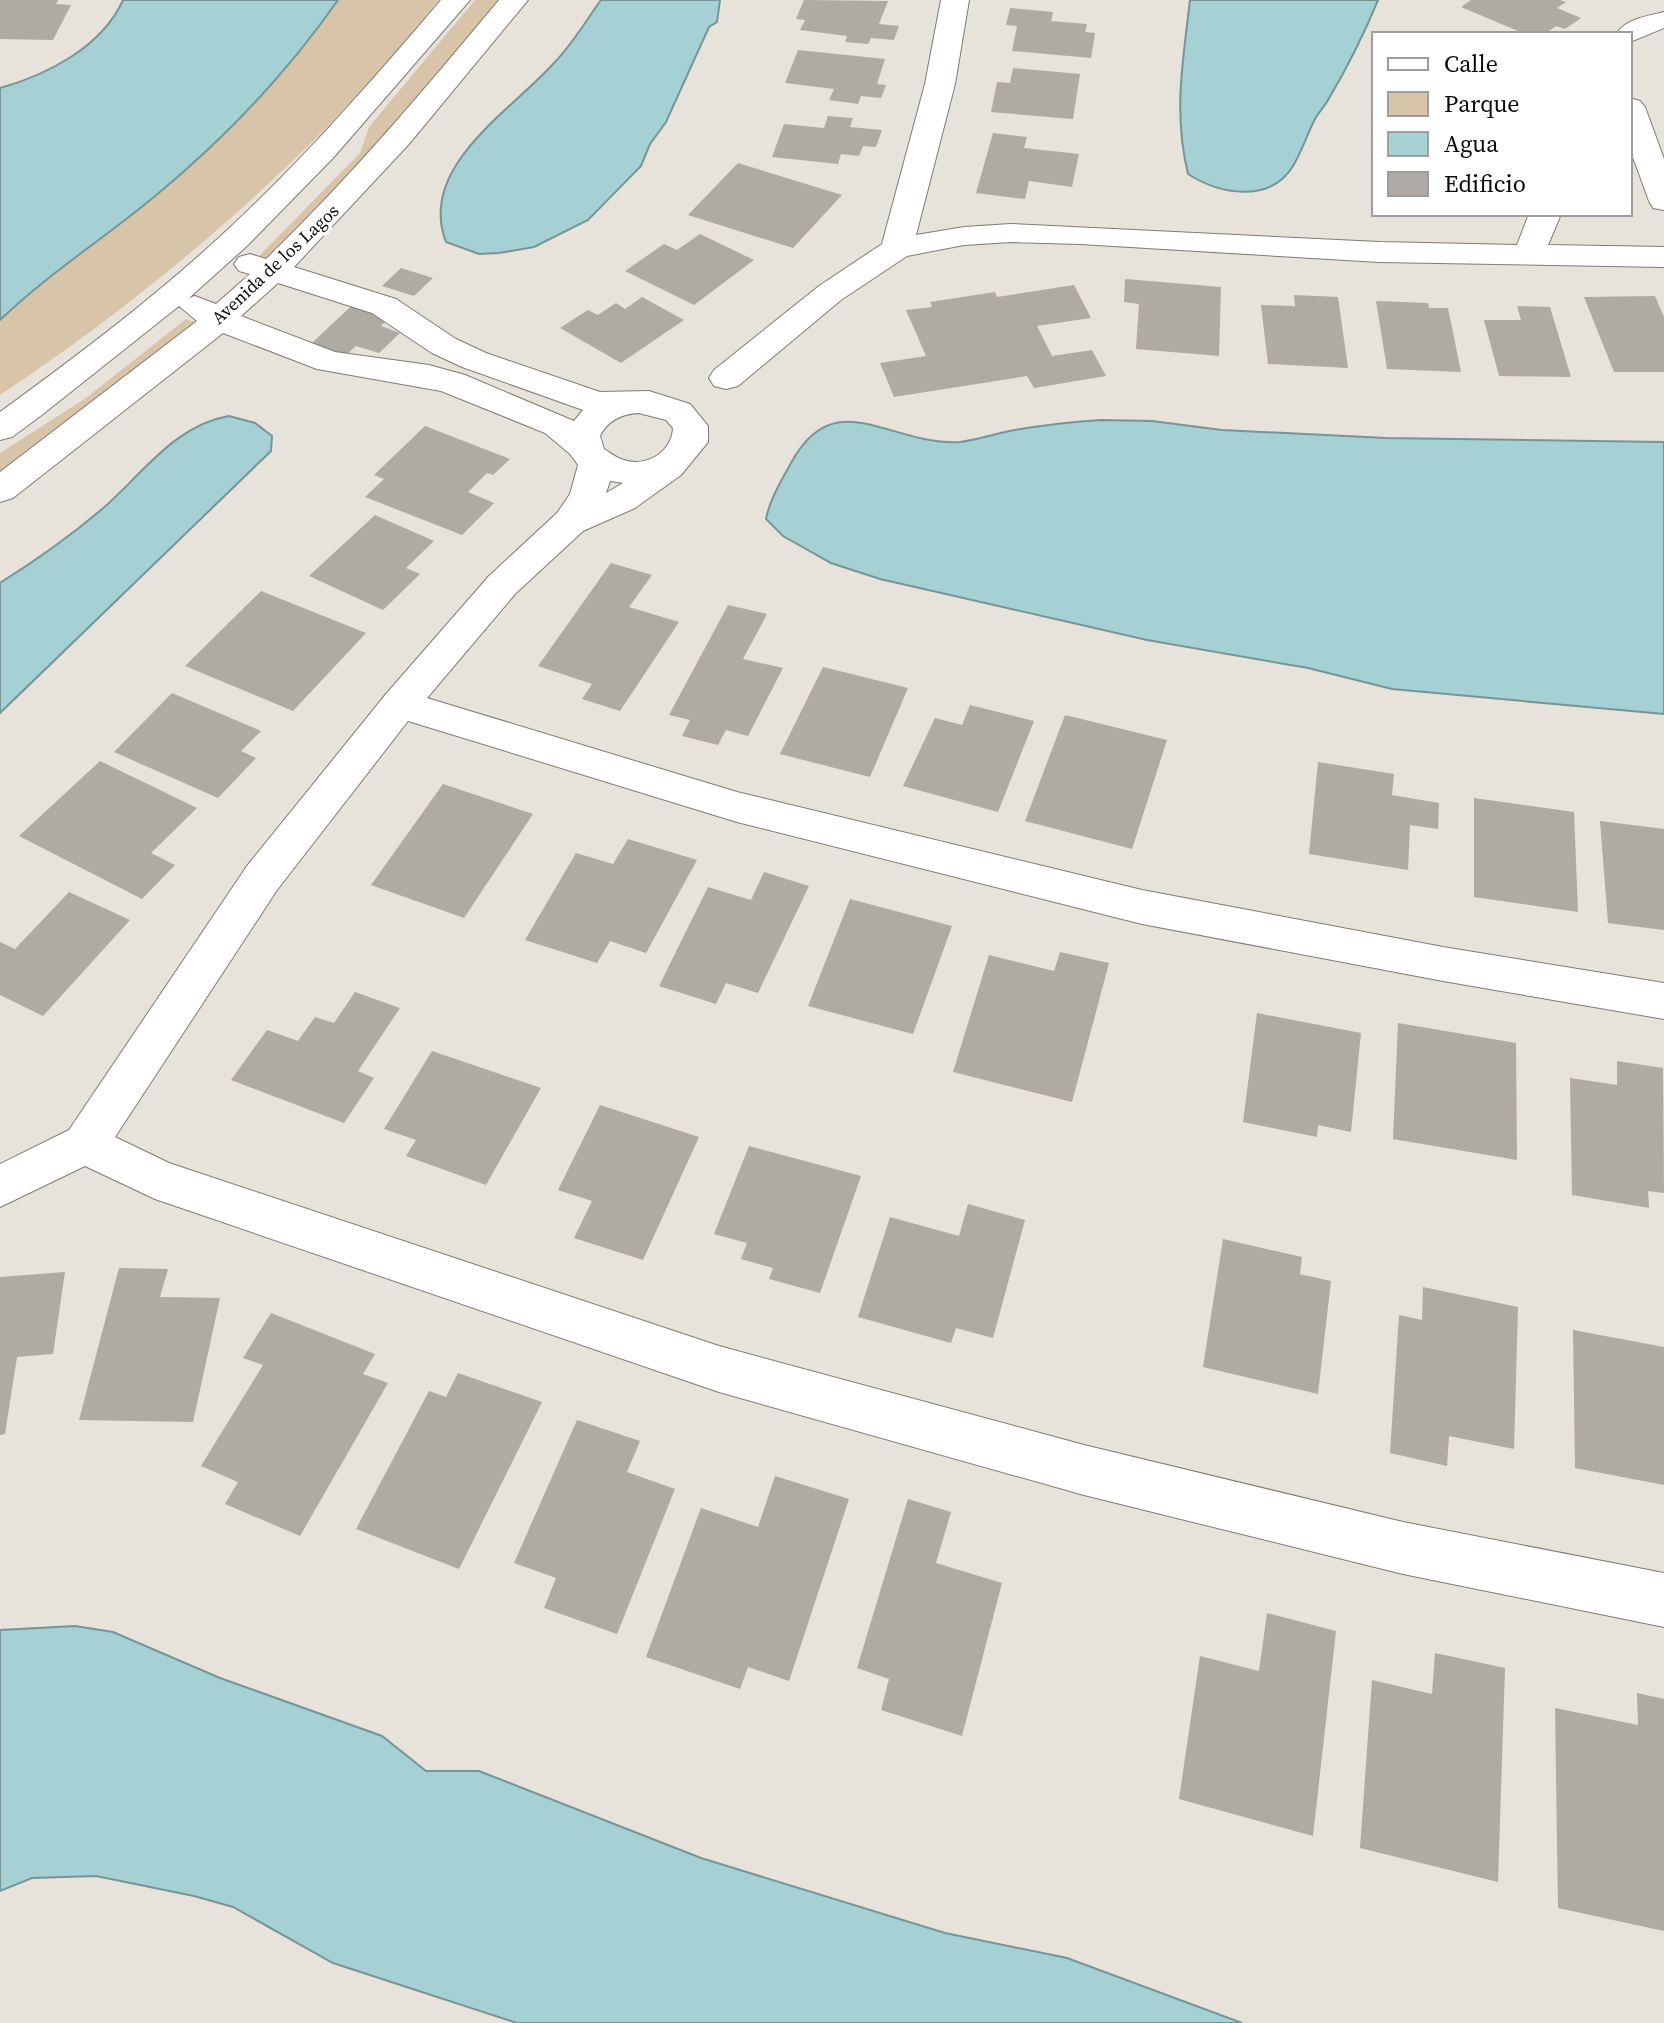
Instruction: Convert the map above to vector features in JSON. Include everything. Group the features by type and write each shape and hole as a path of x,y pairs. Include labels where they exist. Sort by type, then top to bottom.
{"street":[{"path":"0,429 116,342 217,254 350,123 456,0"},
{"name":"Avenida de los Lagos","path":"0,490 163,367 273,270 388,153 514,0"},
{"path":"897,248 940,84 955,0"},
{"path":"1632,33 1664,20"},
{"path":"1632,113 1664,201"},
{"path":"1528,257 1544,216"},
{"path":"217,254 384,306 444,346 474,360 597,403 662,405 701,393 726,378 830,293 897,248 964,236 1011,233 1528,257 1664,257"},
{"path":"175,293 218,319 329,362 429,376 453,383 557,425 590,454 626,473 662,469 684,451 692,430 686,419 662,405"},
{"path":"570,522 628,499 684,451 726,378"},
{"path":"0,1187 85,1144 262,878 400,704 502,585 570,522 589,497 595,480 583,436 587,425 596,416 622,404"},
{"path":"400,704 737,807 1142,907 1443,964 1664,1001"},
{"path":"85,1144 155,1179 719,1369 1099,1474 1403,1548 1664,1600"}],"green space":[{"path":"338,0 439,0 337,117 246,204 127,304 0,395 0,320 204,153 275,80"},
{"path":"475,0 500,0 388,138 265,260 258,257 360,153 369,127"},
{"path":"186,319 197,323 0,473 0,453 86,398"}],"water":[{"path":"123,0 338,0 275,80 204,153 0,320 0,88 36,75 71,57 102,32"},
{"path":"601,0 720,0 717,22 709,27 666,122 650,144 641,166 588,220 534,247 479,254 446,242 441,215 445,189 456,165 493,121 560,57"},
{"path":"1190,0 1378,0 1293,166 1271,186 1258,191 1229,190 1214,187 1188,174 1180,108"},
{"path":"229,416 255,423 272,436 271,451 0,713 0,583 89,520 175,441 209,421"},
{"path":"1101,420 1386,438 1664,442 1664,714 1392,689 1308,668 1147,640 880,579 831,563 783,536 766,519 773,497 791,463 808,439 826,426 845,422 865,424 934,441 960,442 1026,428"},
{"path":"75,1626 113,1632 220,1678 382,1736 426,1771 479,1771 701,1858 945,1933 1067,1958 1242,2023 517,2023 333,1963 233,1907 194,1896 96,1876 32,1878 0,1891 0,1630"}],"building":[{"path":"0,0 58,0 56,4 71,5 53,40 0,39"},
{"path":"804,0 888,1 879,24 899,26 894,40 871,38 868,44 845,42 847,36 800,30 805,20 796,19"},
{"path":"1471,0 1560,0 1566,2 1557,8 1581,18 1565,29 1556,26 1548,32 1520,32 1461,7"},
{"path":"1010,8 1053,12 1051,21 1087,24 1085,32 1095,33 1091,58 1012,51 1017,26 1006,25"},
{"path":"798,50 885,59 877,84 886,85 881,98 861,96 858,104 829,100 834,89 785,83"},
{"path":"1013,68 1080,74 1073,119 991,112 997,82 1010,83"},
{"path":"828,116 853,118 850,127 882,130 876,147 863,146 859,156 841,154 838,164 772,157 784,124 824,128"},
{"path":"993,133 1027,137 1024,148 1079,154 1072,187 1029,181 1025,199 976,193"},
{"path":"738,163 842,195 793,248 688,215"},
{"path":"700,234 754,260 694,305 625,271 664,244 677,250"},
{"path":"401,268 433,278 414,296 382,286"},
{"path":"1125,279 1221,287 1219,356 1136,349 1139,304 1124,302"},
{"path":"1074,285 1091,318 1037,326 1052,356 1092,350 1106,376 1034,388 1027,376 894,397 880,363 926,356 906,310 932,307 930,302 995,292 997,297"},
{"path":"363,295 400,307 381,326 400,333 379,353 356,346 332,368 298,356"},
{"path":"1294,295 1338,297 1348,368 1268,364 1261,305 1295,306"},
{"path":"1655,296 1664,317 1664,372 1614,372 1584,297"},
{"path":"642,297 684,320 621,363 560,328 588,310 598,315 616,303 625,309"},
{"path":"1376,301 1428,303 1429,308 1448,308 1461,372 1387,369"},
{"path":"1517,306 1550,307 1571,377 1499,376 1484,320 1521,320"},
{"path":"425,426 510,459 493,475 487,473 468,492 494,503 462,535 365,497 384,479 374,475"},
{"path":"375,515 434,541 406,568 420,574 383,610 309,576"},
{"path":"611,563 652,575 629,607 679,622 620,711 582,699 592,684 538,666"},
{"path":"261,591 366,633 293,711 185,666"},
{"path":"728,605 767,614 743,659 783,668 748,736 726,730 718,745 682,736 690,720 669,715"},
{"path":"823,667 908,688 870,777 780,754"},
{"path":"172,693 261,731 241,751 256,758 218,798 114,752"},
{"path":"970,705 1034,721 998,812 903,786 935,718 962,725"},
{"path":"1065,715 1167,740 1132,849 1025,821"},
{"path":"100,761 197,808 151,853 175,865 142,899 19,836"},
{"path":"1318,762 1394,774 1392,795 1439,803 1438,829 1410,825 1408,870 1309,854"},
{"path":"443,784 533,814 464,918 371,885"},
{"path":"1474,798 1574,812 1578,912 1474,897"},
{"path":"1600,821 1664,829 1664,930 1608,923"},
{"path":"628,839 697,860 646,953 610,941 597,963 525,940 576,853 613,864"},
{"path":"764,872 809,886 758,993 726,983 716,1004 659,986 708,887 751,900"},
{"path":"69,892 130,920 43,1016 0,995 0,942 15,949"},
{"path":"850,899 952,926 913,1034 808,1006"},
{"path":"1060,952 1109,963 1072,1102 953,1072 989,955 1054,971"},
{"path":"355,992 400,1008 358,1071 374,1078 344,1123 231,1080 267,1030 298,1041 315,1017 334,1023"},
{"path":"1257,1013 1361,1033 1351,1132 1318,1125 1317,1137 1243,1122"},
{"path":"1398,1023 1516,1043 1517,1160 1393,1139"},
{"path":"432,1051 541,1088 486,1185 406,1156 416,1140 384,1129"},
{"path":"1617,1061 1663,1068 1664,1193 1648,1191 1649,1208 1572,1195 1570,1078 1617,1085"},
{"path":"600,1105 699,1137 643,1260 574,1238 592,1201 558,1190"},
{"path":"749,1146 861,1176 820,1293 769,1279 773,1268 741,1259 747,1243 714,1234"},
{"path":"968,1204 1025,1220 993,1338 956,1328 951,1343 858,1317 890,1217 959,1236"},
{"path":"1223,1239 1302,1257 1300,1274 1331,1281 1318,1394 1203,1367"},
{"path":"119,1268 168,1269 160,1297 220,1298 193,1422 79,1420"},
{"path":"65,1272 53,1354 17,1357 5,1434 0,1435 0,1277"},
{"path":"1423,1287 1518,1307 1514,1449 1449,1436 1447,1466 1390,1453 1399,1315 1422,1320"},
{"path":"271,1313 375,1354 363,1374 388,1383 300,1536 225,1504 238,1482 201,1466 263,1365 243,1358"},
{"path":"1573,1330 1664,1347 1664,1485 1575,1468"},
{"path":"458,1373 542,1402 459,1569 356,1529 429,1391 446,1397"},
{"path":"577,1420 640,1441 627,1472 675,1489 617,1634 544,1608 556,1578 514,1563"},
{"path":"775,1476 849,1499 789,1681 748,1667 740,1689 646,1657 701,1508 758,1527"},
{"path":"908,1499 951,1512 936,1563 1002,1583 962,1736 881,1710 889,1679 857,1668"},
{"path":"1267,1613 1336,1631 1313,1836 1179,1799 1200,1656 1259,1671"},
{"path":"1435,1653 1505,1668 1498,1882 1360,1848 1372,1680 1432,1694"},
{"path":"1637,1693 1664,1699 1664,1931 1558,1908 1555,1708 1638,1725"}]}
